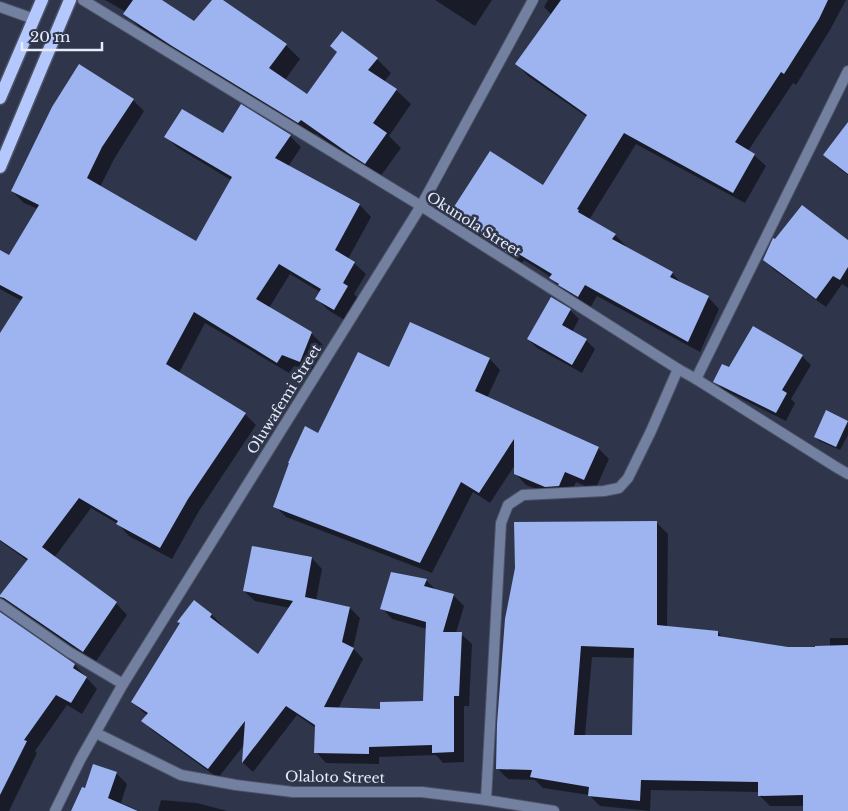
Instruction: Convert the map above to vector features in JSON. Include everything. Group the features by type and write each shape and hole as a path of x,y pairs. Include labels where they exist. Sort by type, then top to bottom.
{"main road":[{"path":"0,98 42,0"},
{"path":"0,167 70,0"}],"street":[{"name":"Okunola Street","path":"83,0 421,206 848,474"},
{"name":"Oluwafemi Street","path":"55,811 80,760 123,684 421,206 534,0"},
{"path":"0,7 34,19"},
{"path":"696,379 848,71"},
{"path":"486,800 501,523 508,505 523,495 604,491 619,488 628,478 678,369"},
{"path":"0,604 69,652 123,684"},
{"name":"Olaloto Street","path":"96,732 181,775 236,785 293,792 422,792 554,811"}],"building":[{"path":"133,0 162,0 194,21 212,0 223,0 287,44 269,68 307,94 337,52 330,46 342,31 378,58 368,70 397,89 373,123 387,133 365,164 301,120 298,123 123,14"},
{"path":"561,0 828,0 819,19 784,74 781,72 735,142 755,154 733,193 624,133 577,209 579,210 578,212 616,234 612,239 673,272 670,277 709,296 688,342 585,285 578,297 549,278 552,274 512,250 509,254 450,213 490,151 543,185 587,115 515,64"},
{"path":"79,64 134,99 102,147 87,178 196,241 232,177 164,137 182,109 223,133 241,104 291,135 275,158 360,204 335,250 355,262 343,283 348,286 334,310 315,299 321,289 279,264 256,299 312,332 300,362 282,355 277,363 194,312 166,364 246,413 188,499 160,548 116,524 118,521 79,498 42,547 117,602 83,652 0,597 28,559 0,540 0,333 23,297 0,285 0,250 9,255 39,205 11,191 52,107"},
{"path":"848,122 848,174 823,155"},
{"path":"802,205 848,240 848,267 840,280 833,276 816,299 763,260 773,238 775,239"},
{"path":"551,297 571,309 562,325 587,339 572,365 527,339"},
{"path":"410,322 490,358 475,391 599,447 584,480 565,472 559,486 545,487 514,474 514,439 479,493 461,482 420,563 273,507 288,463 305,426 318,433 358,352 389,367"},
{"path":"753,326 803,355 782,390 787,393 776,413 713,382 722,364 729,367"},
{"path":"826,410 848,421 836,447 814,437"},
{"path":"657,521 657,625 718,631 718,636 788,647 848,645 848,811 803,811 803,795 758,796 758,782 641,780 640,801 588,796 589,787 530,777 532,770 496,769 497,724 505,619 515,568 514,522","holes":["581,646 634,648 632,735 574,735"]},
{"path":"252,546 312,557 305,597 350,607 342,642 354,648 324,707 380,709 380,702 423,701 426,622 380,609 391,572 427,579 424,586 454,594 443,632 462,632 459,696 454,696 454,752 432,753 432,745 369,747 369,754 314,753 315,725 286,706 242,763 245,721 208,769 141,721 148,713 131,702 180,623 177,622 194,600 212,614 210,617 258,654 293,601 243,591"},
{"path":"0,612 75,664 73,668 87,677 71,703 56,695 24,740 27,741 0,795"},
{"path":"93,764 117,772 108,798 138,811 71,811 82,787 85,788"}]}
